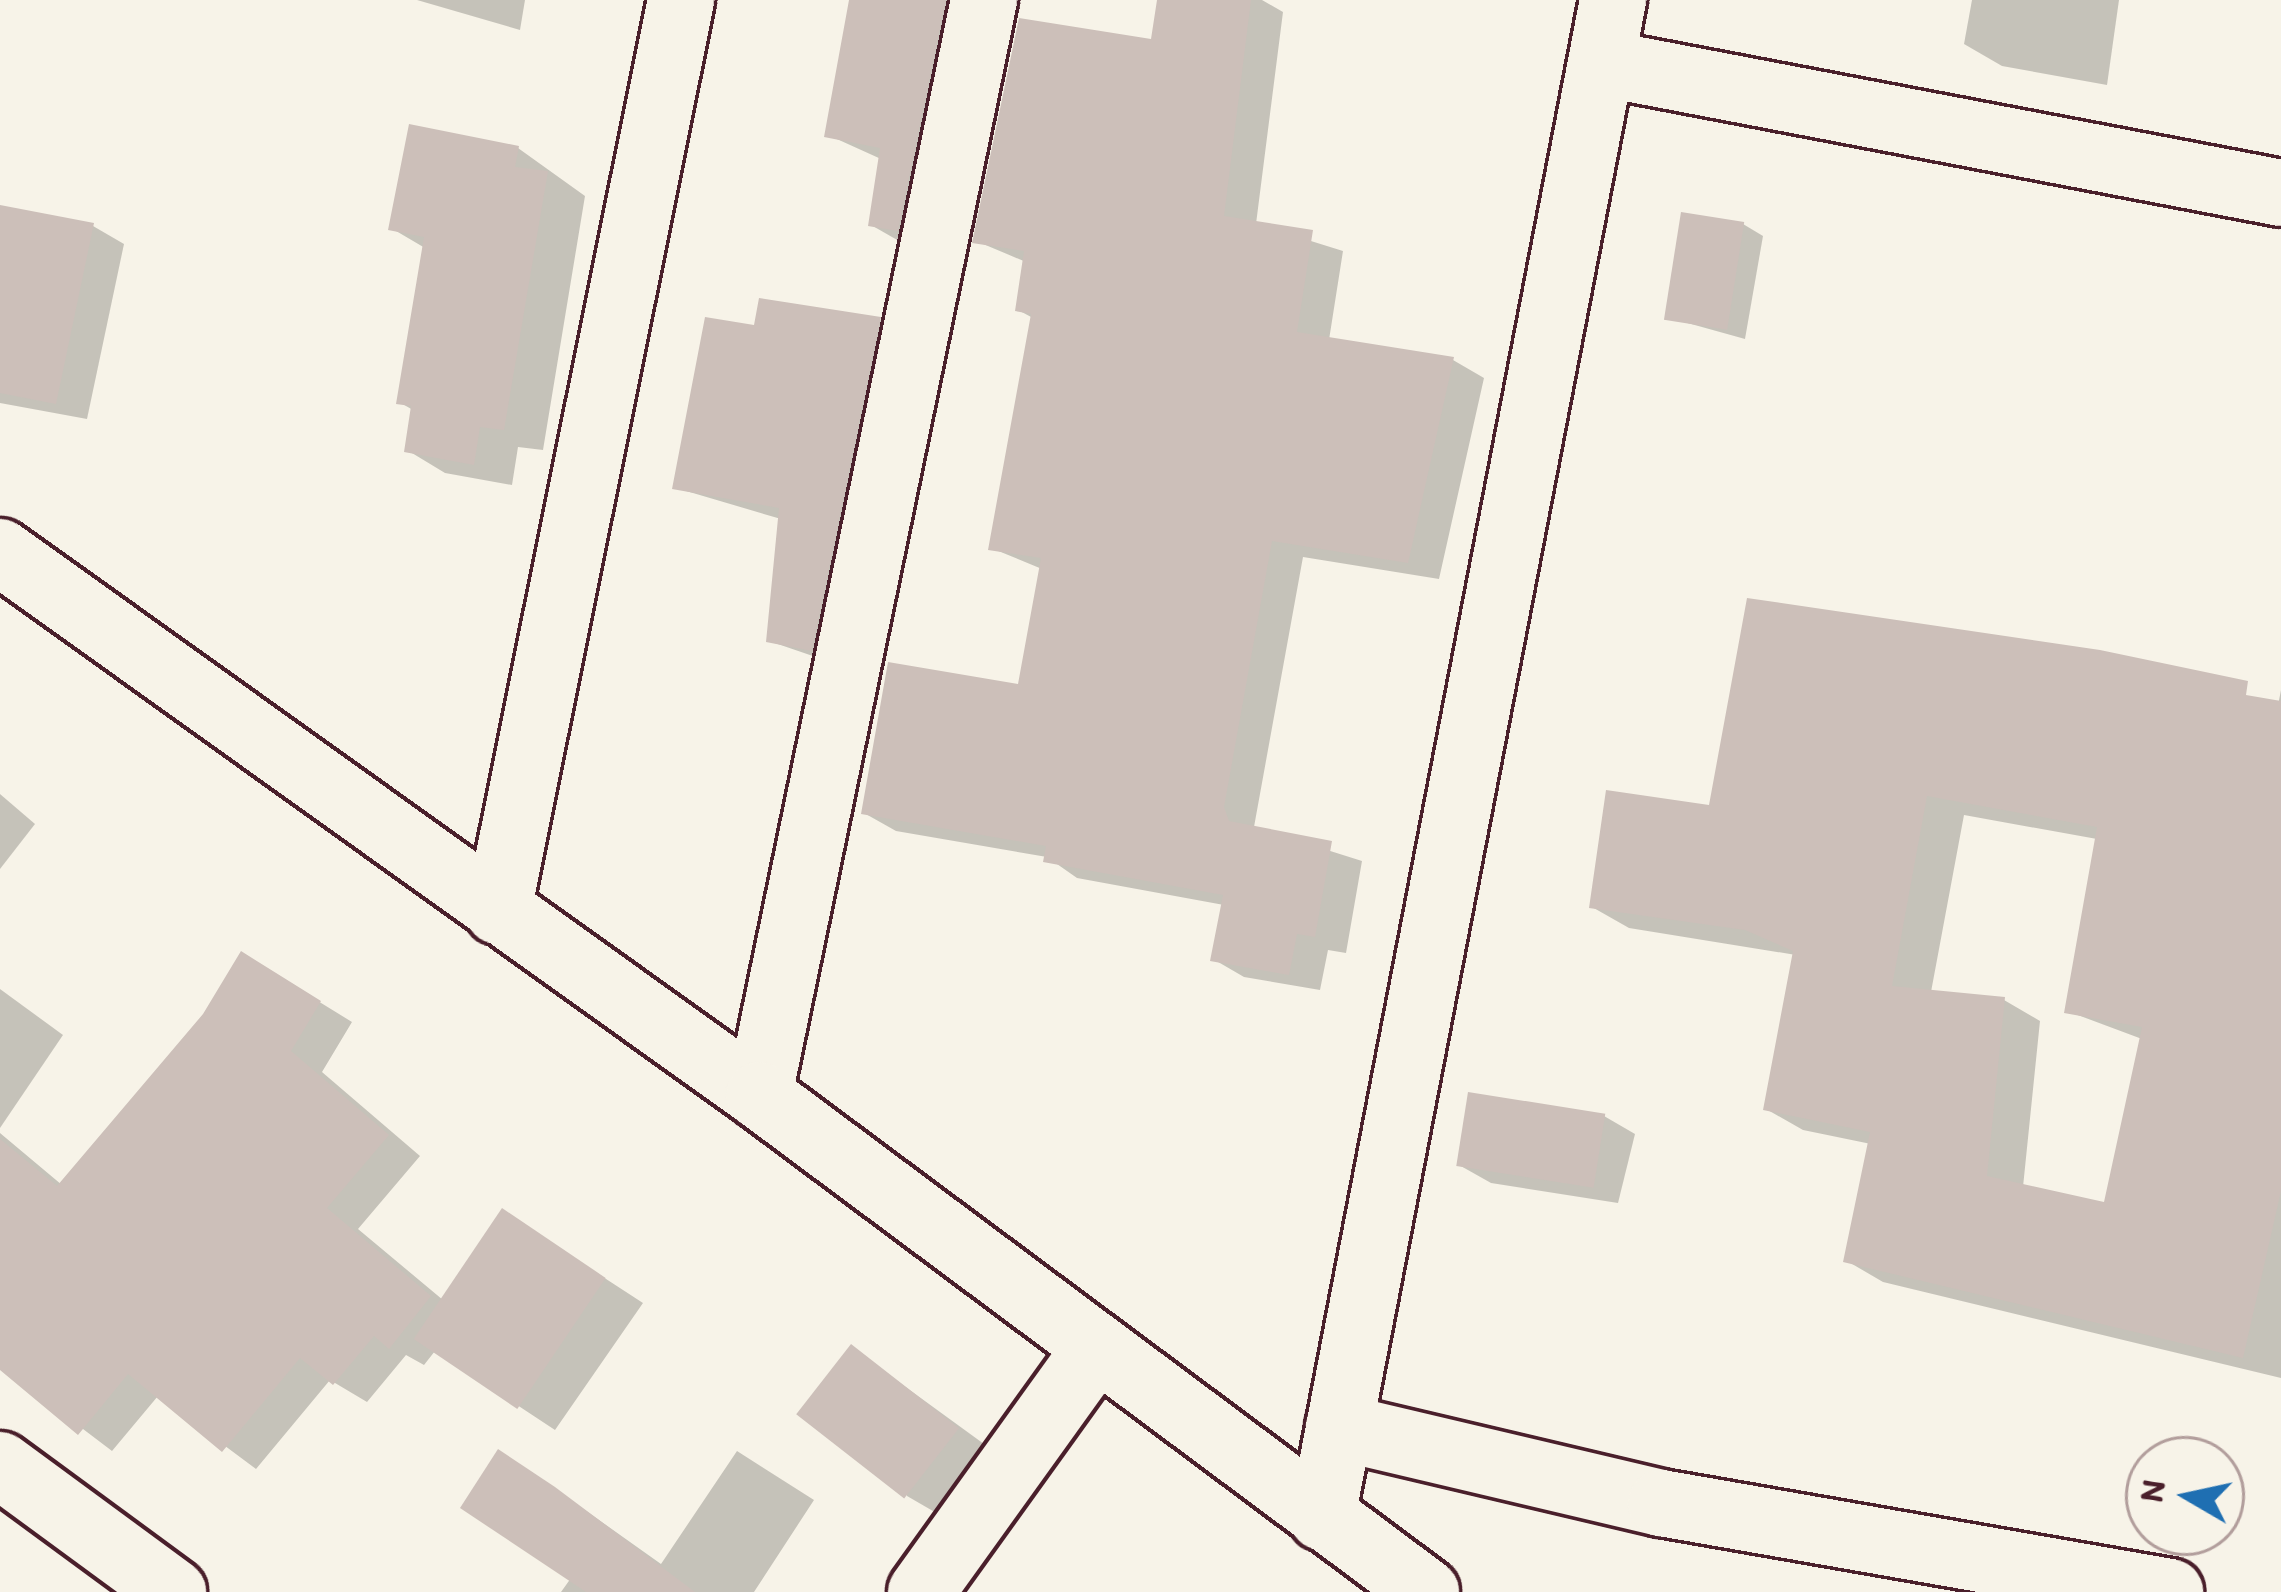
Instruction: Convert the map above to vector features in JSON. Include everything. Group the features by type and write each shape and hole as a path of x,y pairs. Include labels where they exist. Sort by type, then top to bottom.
{"street":[{"path":"498,911 681,0"},
{"path":"759,1095 984,0"},
{"path":"1322,1517 1612,0"},
{"path":"1600,63 2281,193"},
{"path":"0,552 759,1095 1093,1353 1426,1592"},
{"path":"921,1592 1093,1353"},
{"path":"1339,1427 1661,1503 2170,1592"},
{"path":"0,1465 148,1585"}],"building":[{"path":"849,0 946,0 898,231 868,226 880,148 824,137"},
{"path":"1157,0 1251,0 1224,216 1313,230 1297,332 1454,357 1408,563 1272,541 1224,807 1229,821 1332,841 1315,937 1297,934 1289,975 1210,961 1223,895 1043,862 1046,846 861,814 888,662 1018,684 1041,558 988,550 1031,314 1015,311 1024,251 972,243 1019,18 1151,39"},
{"path":"409,124 519,146 515,167 548,171 504,430 480,427 474,465 404,452 411,406 396,404 424,237 388,230"},
{"path":"0,205 94,223 56,404 0,393"},
{"path":"1681,212 1744,222 1727,330 1664,320"},
{"path":"759,298 881,317 812,651 766,642 779,508 672,489 705,317 754,325"},
{"path":"1747,598 2100,650 2248,681 2246,695 2281,701 2281,1191 2243,1358 1843,1262 1870,1132 1763,1110 1793,951 1745,930 1589,908 1606,790 1709,805","holes":["1927,796 2097,827 2064,1013 2142,1027 2104,1202 1987,1176 2005,997 1892,986"]},
{"path":"241,951 321,1001 291,1051 389,1135 327,1208 431,1296 389,1349 374,1336 333,1385 300,1358 222,1452 128,1374 78,1435 0,1370 0,1139 57,1186 203,1014"},
{"path":"1468,1092 1605,1114 1594,1188 1456,1166"},
{"path":"502,1208 606,1278 517,1409 414,1339"},
{"path":"851,1344 959,1428 904,1498 796,1414"},
{"path":"498,1449 695,1592 586,1592 460,1508"}]}
